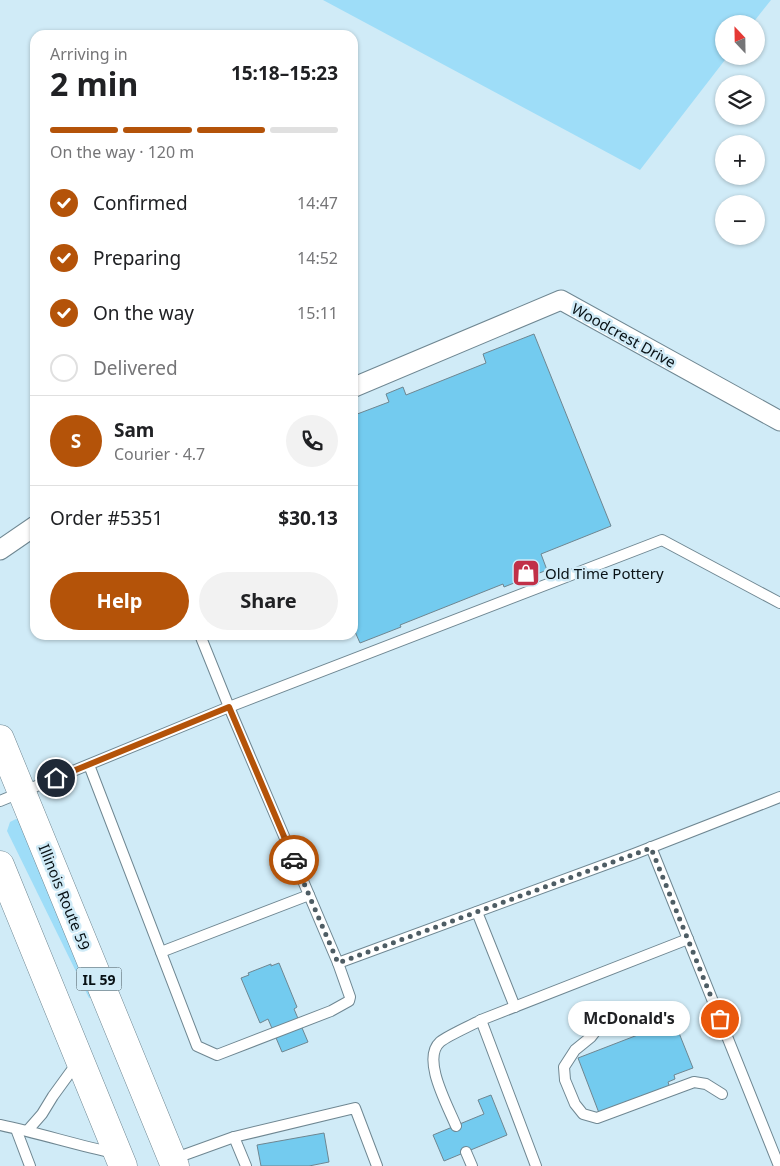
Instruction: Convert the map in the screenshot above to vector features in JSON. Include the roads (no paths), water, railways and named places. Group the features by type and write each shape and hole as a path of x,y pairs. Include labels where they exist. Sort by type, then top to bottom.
{"main road":[{"name":"Illinois Route 59","path":"0,739 11,797 174,1163"},
{"path":"0,866 120,1160"}],"street":[{"name":"Woodcrest Drive","path":"358,385 561,300 780,421"},
{"path":"0,550 30,529"}],"lane":[{"path":"11,797 229,707 662,540 780,603"},
{"path":"89,765 197,1046 217,1056 331,1011 349,1001 350,996 338,963 202,640"},
{"path":"338,963 651,848 780,797"},
{"path":"651,848 776,1149 779,1166"},
{"path":"161,952 309,895"},
{"path":"477,912 515,1007"},
{"path":"456,1126 432,1066 433,1053 440,1042 481,1020 688,939"},
{"path":"481,1020 536,1166"},
{"path":"604,1020 591,1037 575,1050 564,1067 565,1080 575,1104 583,1114 597,1118 694,1082 706,1084 722,1094"},
{"path":"28,1130 42,1114 79,1060"},
{"path":"174,1163 234,1137 355,1108 377,1166"},
{"path":"0,1126 28,1130 120,1160"},
{"path":"16,1128 30,1166"},
{"path":"234,1137 246,1166"},
{"path":"466,1152 472,1166"}],"place":[{"name":"Old Time Pottery","path":"526,573"},
{"name":"McDonald's","path":"720,1019"}]}
